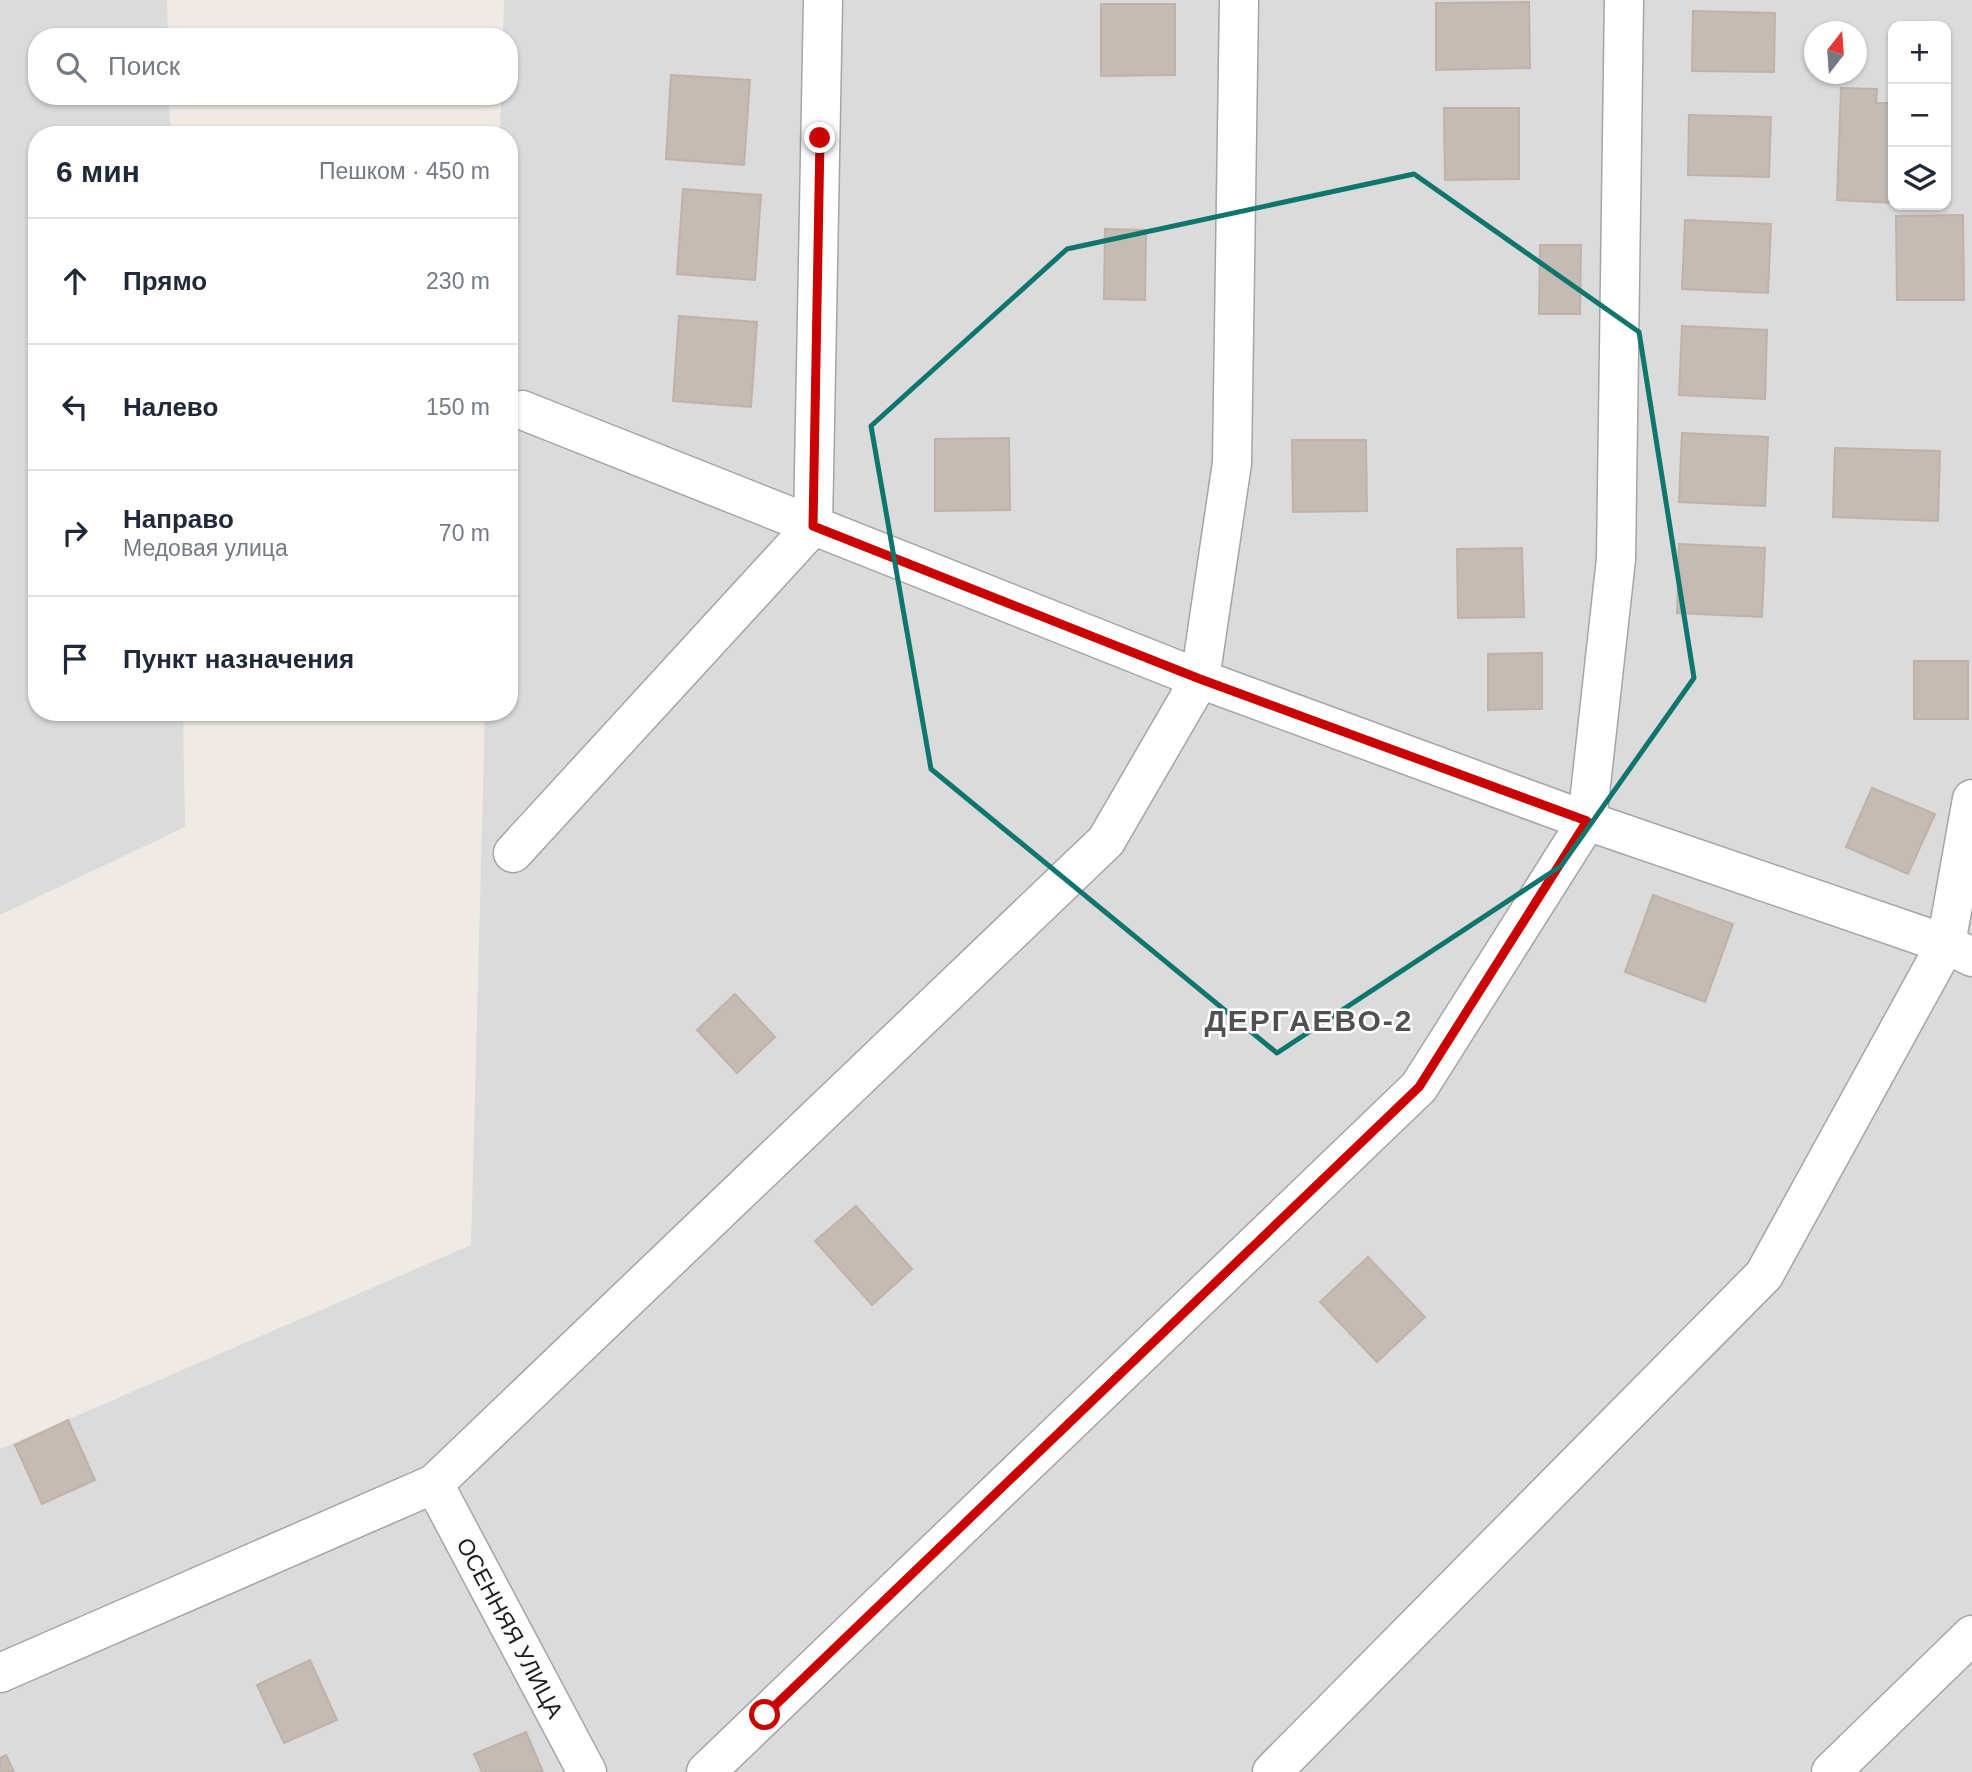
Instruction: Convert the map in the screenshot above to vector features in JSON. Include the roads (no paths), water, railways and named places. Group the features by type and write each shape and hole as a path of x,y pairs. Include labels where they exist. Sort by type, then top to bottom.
{"street":[{"path":"513,853 813,526 823,0"},
{"path":"0,1673 434,1484 1106,841 1200,679 1232,463 1239,0"},
{"path":"706,1772 1419,1087 1587,821 1616,559 1624,0"},
{"path":"522,410 1200,679 1587,821 1959,951"},
{"path":"1272,1772 1764,1275 1959,951 1972,799"},
{"name":"ОСЕННЯЯ УЛИЦА","path":"434,1484 587,1772"},
{"path":"1831,1772 1972,1635"}],"district":[{"name":"ДЕРГАЕВО-2","path":"1309,1020"}]}
